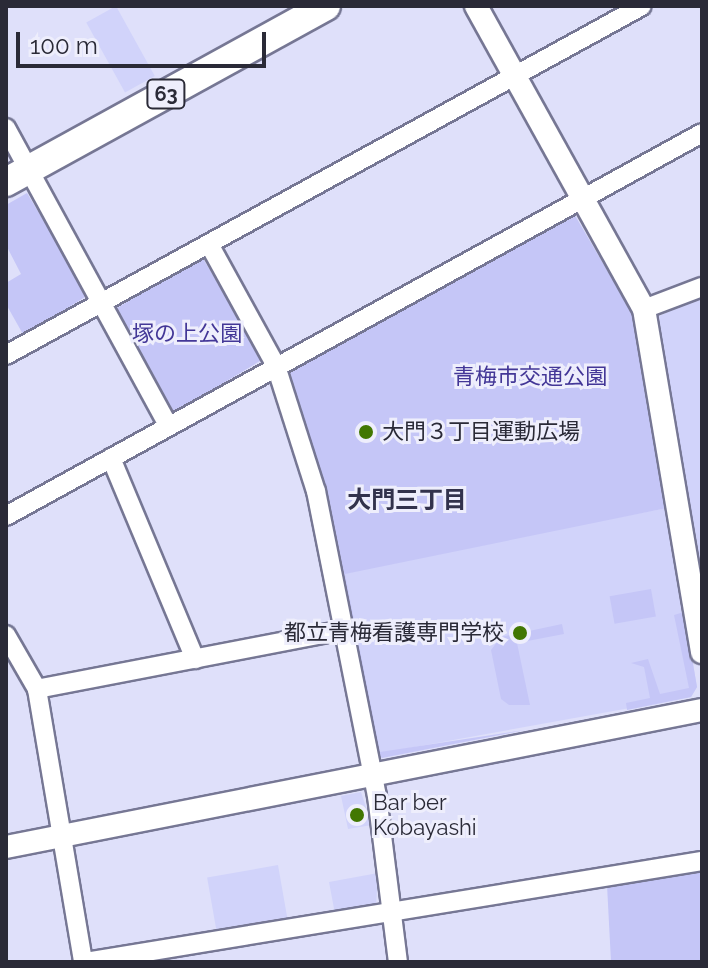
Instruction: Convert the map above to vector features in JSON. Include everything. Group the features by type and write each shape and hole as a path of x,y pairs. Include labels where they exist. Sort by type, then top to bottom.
{"main road":[{"name":"63","path":"17,176 326,6"}],"street":[{"path":"476,6 644,309 702,652"},
{"path":"6,355 642,6"},
{"path":"6,128 17,176 101,303 168,425"},
{"path":"6,516 702,133"},
{"path":"209,244 276,366 316,491 372,775 398,962"},
{"path":"644,309 702,287"},
{"path":"111,458 195,659"},
{"path":"37,689 344,630"},
{"path":"6,635 37,689 84,962 702,861"},
{"path":"6,847 702,710"}],"shaded area":[{"path":"116,6 155,76 125,92 86,22"},
{"path":"702,294 702,593 656,318"},
{"name":"都立青梅看護専門学校","path":"667,508 697,687 691,697 376,754 340,571"},
{"path":"361,792 372,825 348,829 341,796"},
{"path":"278,865 288,921 217,934 207,878"},
{"path":"378,873 376,907 335,914 329,882"}],"green space":[{"path":"27,193 88,295 24,336 6,304 6,283 21,274 6,245 6,205"},
{"name":"青梅市交通公園","path":"573,212 632,313 667,508 345,574 380,752 525,730 382,758 376,754 287,374"},
{"name":"塚の上公園","path":"202,257 263,359 172,414 111,312"},
{"path":"651,589 656,617 615,624 610,596"},
{"path":"684,612 697,687 691,697 627,710 626,703 650,698 644,667 631,663 648,659 660,694 689,688 674,615"},
{"path":"562,624 564,634 517,643 530,705 509,705 501,699 491,650 501,637"},
{"path":"702,869 702,962 611,962 607,885"}],"place":[{"name":"大門３丁目運動広場","path":"366,432"},
{"name":"都立青梅看護専門学校","path":"520,633"},
{"name":"Bar ber Kobayashi","path":"357,815"}],"district":[{"name":"大門三丁目","path":"407,500"}]}
